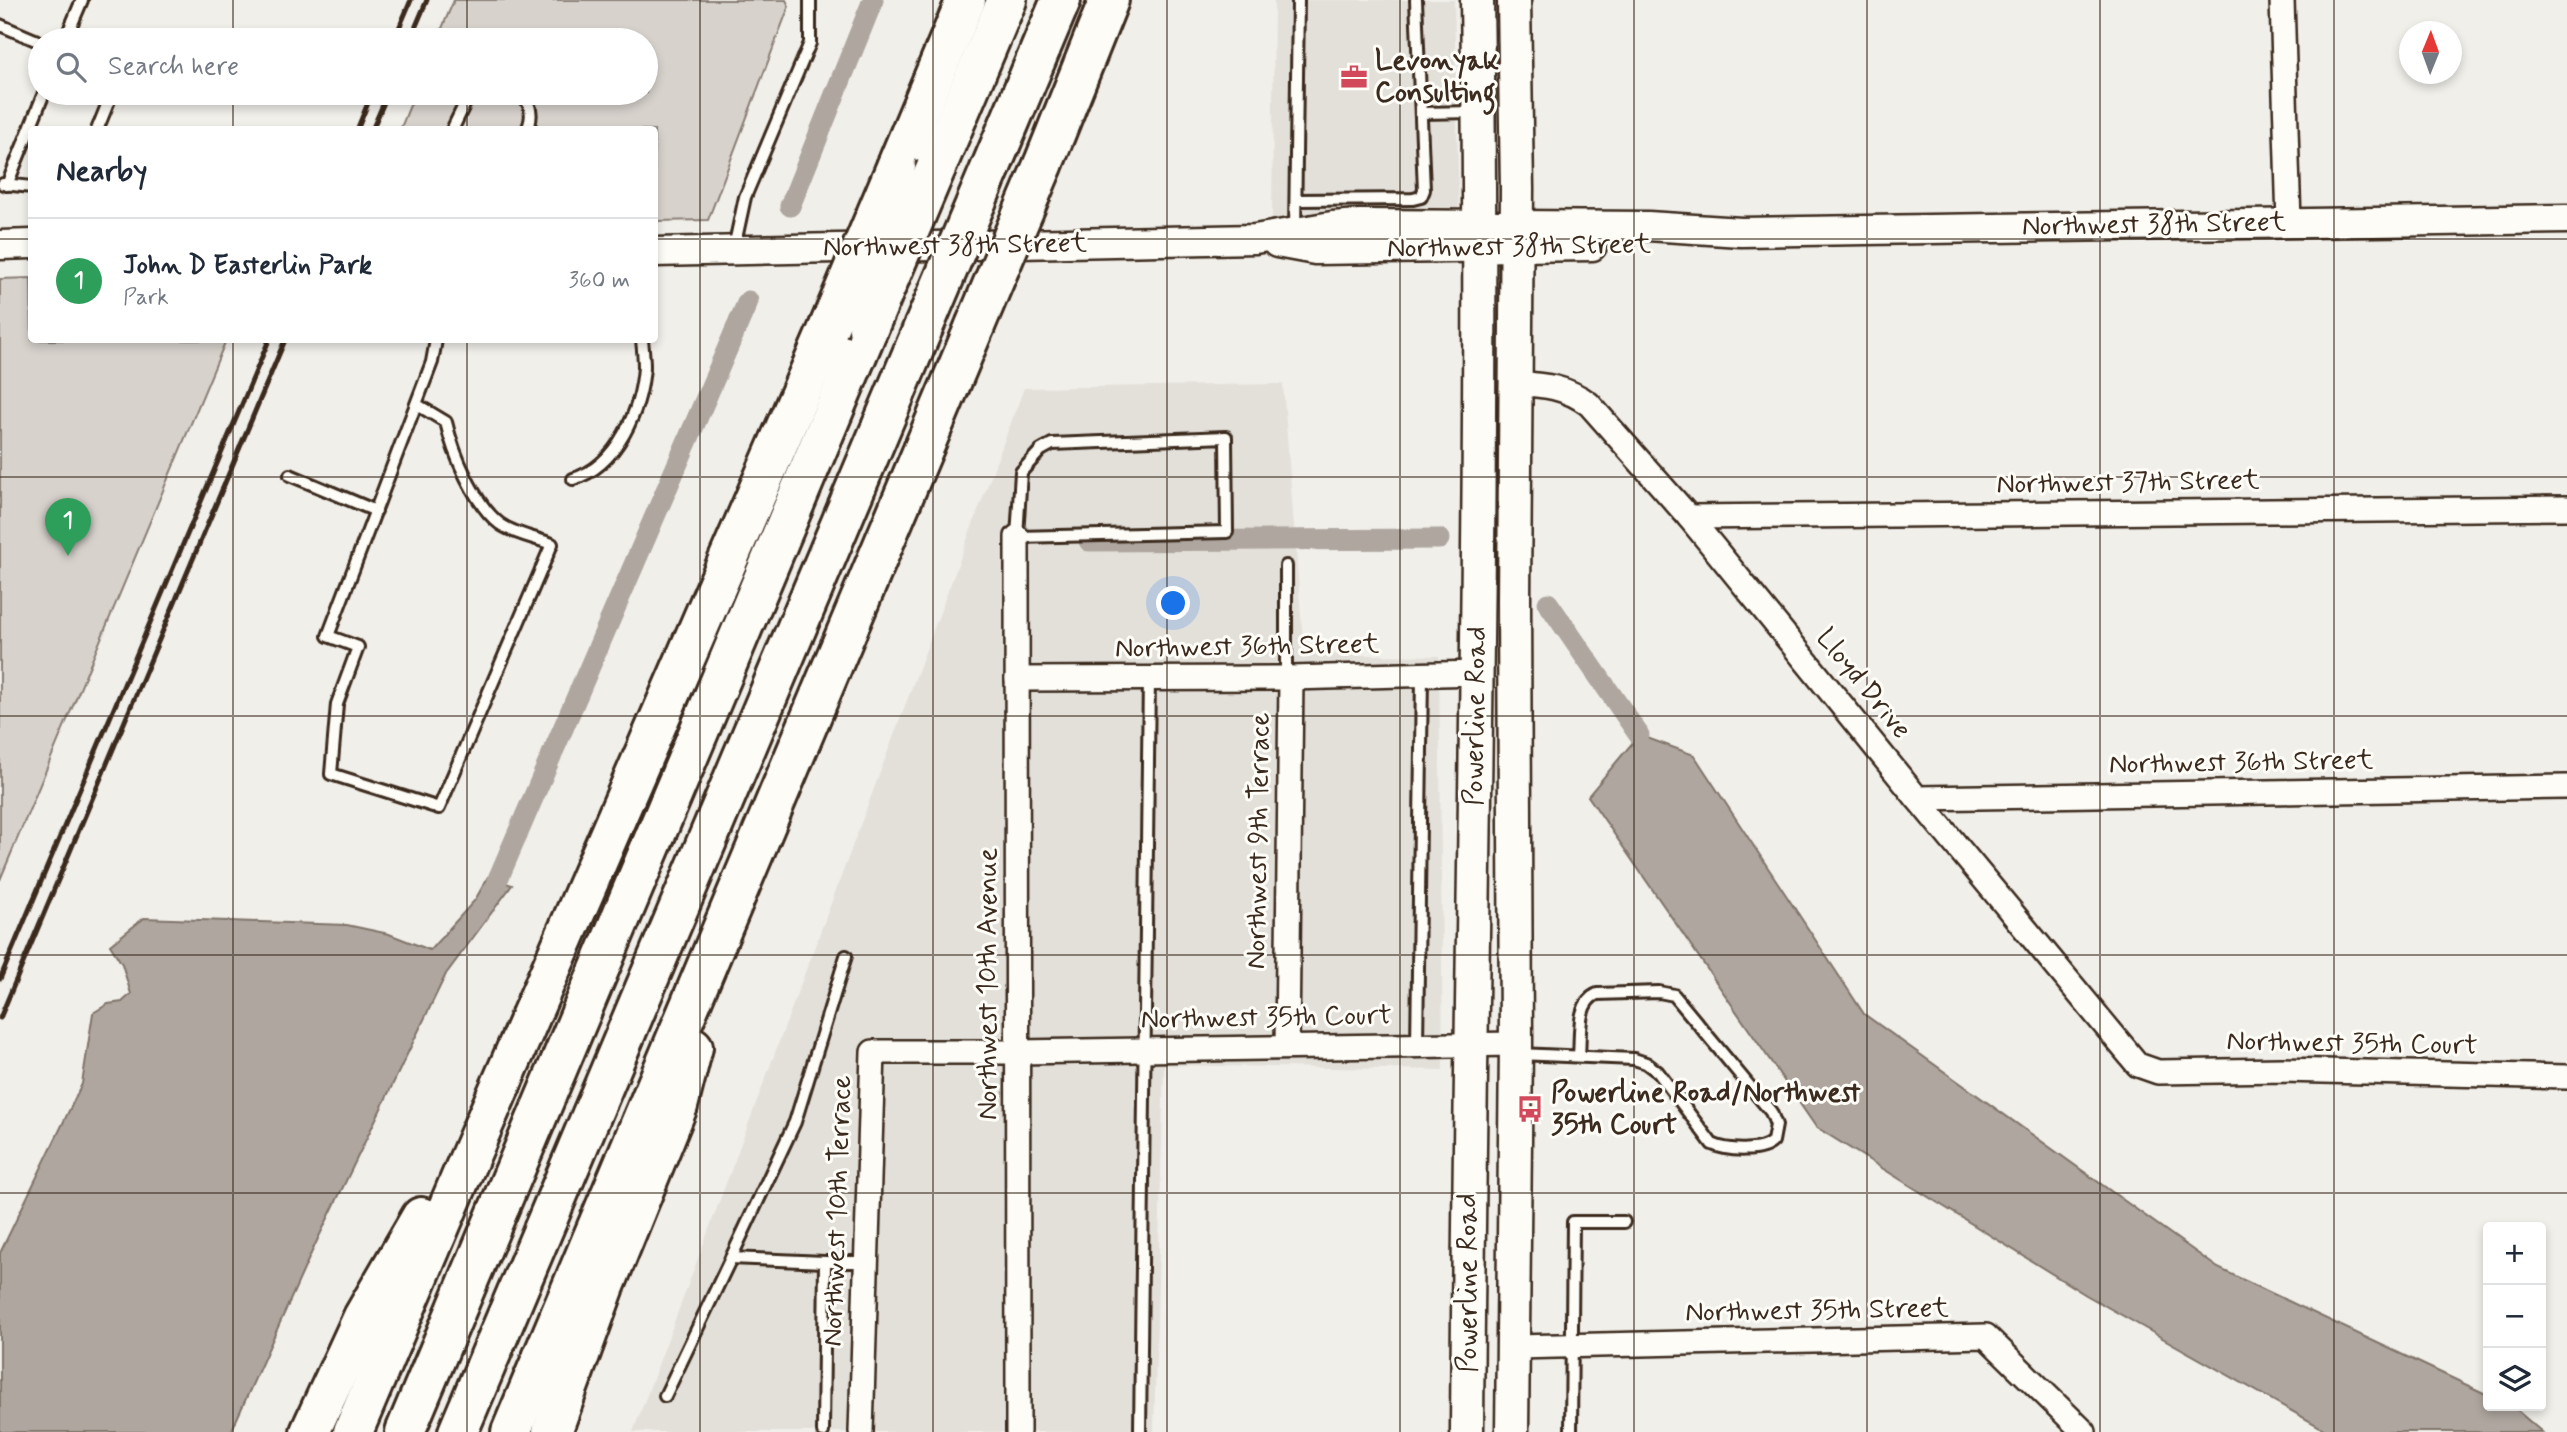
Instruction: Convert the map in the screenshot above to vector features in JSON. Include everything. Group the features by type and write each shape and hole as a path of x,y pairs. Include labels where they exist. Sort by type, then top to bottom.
{"highway":[{"path":"353,1432 828,329 966,0"},
{"path":"405,1432 1007,0"},
{"path":"458,1432 1061,0"},
{"path":"511,1432 1043,165 1109,0"},
{"path":"552,1432 605,1286 678,1106 723,926"},
{"path":"564,1304 648,977"},
{"path":"310,1432 363,1317 507,1070"}],"main road":[{"name":"Powerline Road","path":"1467,1432 1470,1044 1478,673 1480,237 1477,0"},
{"name":"Powerline Road","path":"1512,1432 1516,1049 1514,0"}],"street":[{"path":"2282,0 2289,223"},
{"name":"Northwest 38th Street","path":"1255,239 1315,250 1480,237 1667,244 1741,232 2567,219"},
{"name":"Northwest 38th Street","path":"658,252 1255,239 1360,224 1480,237"},
{"path":"0,245 28,244"},
{"name":"Lloyd Drive","path":"1515,383 1554,386 1580,397 1689,517 2138,1065"},
{"name":"Northwest 37th Street","path":"1689,517 2567,508"},
{"name":"Northwest 10th Avenue","path":"1017,537 1018,1432"},
{"name":"Northwest 36th Street","path":"1017,679 1288,678 1478,673"},
{"name":"Northwest 9th Terrace","path":"1287,1047 1288,678"},
{"name":"Northwest 36th Street","path":"1917,798 2567,787"},
{"name":"Northwest 35th Court","path":"1017,1052 1470,1044 1516,1049"},
{"name":"Northwest 10th Terrace","path":"861,1432 873,1052 1017,1052"},
{"name":"Northwest 35th Court","path":"2138,1065 2158,1072 2283,1070 2567,1077"},
{"name":"Northwest 35th Street","path":"1513,1348 1986,1336 2084,1432"}],"lane":[{"path":"70,28 82,0"},
{"path":"734,251 745,197 810,43 810,0"},
{"path":"1294,232 1298,0"},
{"path":"1296,200 1421,197 1424,190 1416,0"},
{"path":"0,25 28,36"},
{"path":"29,126 39,105"},
{"path":"99,126 107,105"},
{"path":"454,126 464,105"},
{"path":"528,126 531,113 529,105"},
{"path":"1421,113 1479,112"},
{"path":"28,129 3,184 28,187"},
{"path":"416,404 446,422 453,447 473,492 498,523 552,544 439,808 331,775 337,704 358,647 328,636 376,511 416,404 432,362 435,343"},
{"path":"573,480 598,466 623,437 641,382 644,367 642,343"},
{"path":"1226,437 1227,532 1017,537 1021,472 1041,450 1052,444 1226,437"},
{"path":"290,475 376,511"},
{"path":"1286,566 1288,678"},
{"path":"1417,1045 1422,675"},
{"path":"1140,1432 1149,678"},
{"path":"666,1396 795,1122 846,956"},
{"path":"1516,1049 1579,1055 1618,1056 1646,1063 1658,1072 1712,1144 1735,1149 1764,1147 1773,1141 1776,1125 1771,1112 1674,995 1658,992 1597,994 1590,997 1583,1009 1579,1055"},
{"path":"1571,1432 1573,1222 1625,1222"},
{"path":"731,1258 866,1262"},
{"path":"823,1432 825,1262"}],"shaded area":[{"path":"454,0 786,0 789,6 708,220 658,221 658,126 402,126 410,105 658,105 658,28 442,28"},
{"path":"1274,0 1454,0 1459,213 1272,219"},
{"path":"28,278 28,343 225,343 0,880 0,279"},
{"path":"1283,384 1304,654 1439,656 1443,1070 1164,1065 1154,1432 633,1432 1024,388"},
{"path":"1639,735 1694,755 1864,1014 2218,1268 2483,1393 2483,1411 2518,1411 2542,1432 2329,1432 2086,1295 1816,1127 1588,796"},
{"path":"488,877 512,885 446,974 314,1247 231,1432 0,1432 0,1253 82,1084 93,1013 108,1004 122,1002 131,994 122,964 110,945 144,918 347,925 389,934 430,950 475,900"}],"waterway":[{"path":"790,206 873,0"},
{"path":"498,879 748,301"},
{"path":"1089,541 1439,539"},
{"path":"1548,603 1639,735"}],"railway":[{"path":"399,28 411,0"},
{"path":"415,28 427,0"},
{"path":"359,126 367,105"},
{"path":"374,126 383,105"},
{"path":"0,979 268,343"},
{"path":"0,1018 284,343"}],"place":[{"name":"Levonyak Consulting","path":"1354,77"},
{"name":"John D Easterlin Park","path":"68,556"},
{"name":"Powerline Road/Northwest 35th Court","path":"1530,1109"}]}
